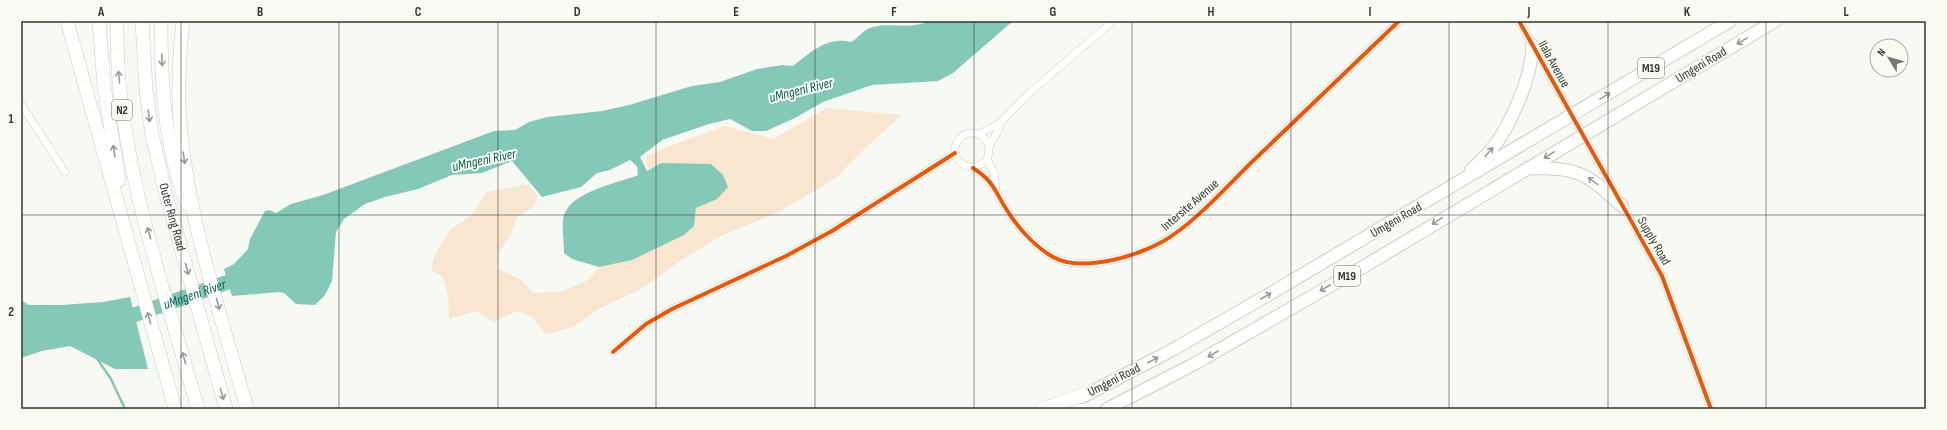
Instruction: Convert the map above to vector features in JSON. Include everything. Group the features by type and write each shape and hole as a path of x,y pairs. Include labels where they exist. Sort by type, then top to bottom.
{"highway":[{"path":"61,21 79,67"},
{"path":"67,21 79,67 121,204"},
{"path":"99,21 104,86 121,204 130,249 175,409"},
{"name":"Outer Ring Road","path":"117,21 122,114 139,198 198,409"},
{"name":"Outer Ring Road","path":"142,21 147,98 152,135 165,191 226,409"},
{"path":"161,21 164,98 168,134 185,186 247,409"},
{"path":"183,21 180,48 179,107 185,186"},
{"name":"Umgeni Road","path":"1055,409 1174,349 1451,188 1730,21"},
{"name":"Umgeni Road","path":"1107,409 1196,363 1363,267 1775,21"},
{"path":"1451,188 1483,159 1500,137 1522,92 1530,70 1533,58 1532,45"},
{"path":"1528,168 1553,168 1576,172 1589,178 1622,206"},
{"path":"1042,409 1091,392"}],"street":[{"path":"1000,123 999,129 989,146 987,159 979,166 973,168 963,166 959,162 955,153 956,143 964,135 979,134 1000,123 1026,96 1113,21"},
{"name":"Intersite Avenue","path":"973,168 988,179 1013,219 1027,235 1038,246 1061,260 1076,263 1100,262 1128,256 1150,248 1174,235 1208,205 1400,21"},
{"name":"Ilala Avenue","path":"1520,21 1582,135"},
{"path":"21,104 65,172"},
{"path":"979,134 985,139 989,146"},
{"name":"Supply Road","path":"1582,135 1662,276 1712,409"},
{"path":"613,352 646,324 672,309 793,253 889,196 934,165 955,153"},
{"name":"Intersite Avenue","path":"987,159 994,172 996,190"}],"shaded area":[{"path":"827,108 902,115 864,149 836,178 777,213 721,236 680,261 643,288 599,309 573,327 546,335 532,317 517,311 493,322 477,311 449,319 448,296 443,277 431,270 435,255 450,230 472,215 487,192 529,184 538,198 531,209 516,218 511,234 500,251 497,268 521,280 533,293 560,292 588,280 599,267 632,260 694,226 696,208 717,199 684,164 661,163 648,169 646,156 725,126 773,139"}],"water":[{"path":"929,21 1013,21 953,73 938,81 872,85 823,102 795,118 766,131 752,131 730,119 709,124 662,140 640,157 647,171 661,163 711,164 723,175 728,187 717,199 696,208 694,226 684,235 632,260 599,267 572,259 564,253 563,227 563,219 567,209 583,195 606,185 638,175 637,166 630,160 610,170 597,173 581,187 542,197 512,161 482,173 452,175 418,189 385,197 365,204 344,219 336,232 332,281 325,295 315,305 296,304 284,293 279,292 232,296 224,269 234,264 248,249 250,239 265,211 269,210 276,213 291,204 323,195 494,131 515,130 529,122 547,117 602,111 629,105 692,86 720,82 757,69 782,65 793,66 819,47 834,41 851,42 870,28 887,25 908,26 922,24"},
{"path":"130,297 148,369 115,369 70,346 42,351 21,358 21,300 29,305 61,305 103,302"}],"waterway":[{"name":"uMngeni River","path":"117,321 237,279 246,273"},
{"path":"96,357 111,379 125,409"}],"cycle path":[{"path":"973,168 990,182 1009,214 1026,235 1053,257 1066,262 1098,263 1132,255 1162,242 1195,218 1399,21"},
{"path":"1519,21 1662,276 1711,409"},
{"path":"613,352 646,324 672,309 786,256 832,231 955,153"}]}
